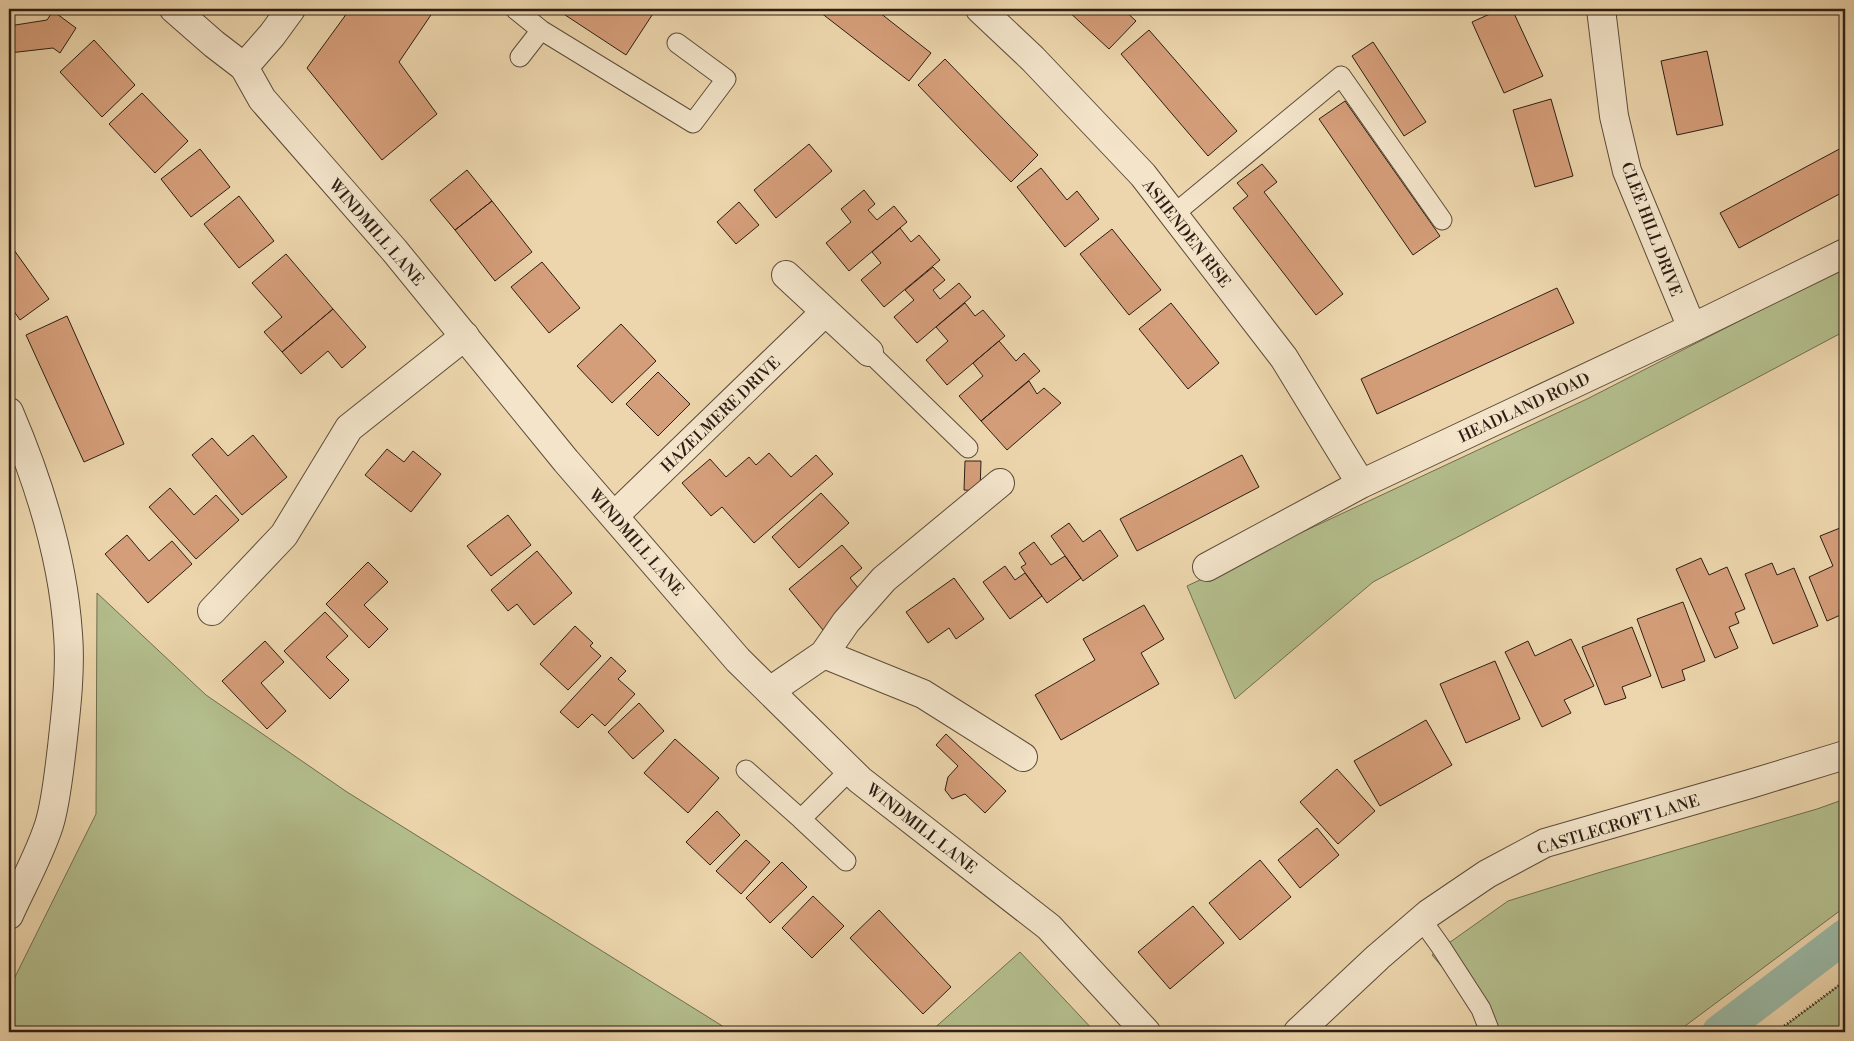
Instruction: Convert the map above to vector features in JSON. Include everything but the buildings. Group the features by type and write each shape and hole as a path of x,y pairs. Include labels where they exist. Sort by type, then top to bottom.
{"street":[{"name":"WINDMILL LANE","path":"174,9 244,67 262,99 394,250 566,461 738,660 860,780 1049,927 1146,1032"},
{"path":"244,67 272,35 291,9"},
{"name":"ASHENDEN RISE","path":"980,9 1033,59 1143,175 1284,358 1360,484"},
{"name":"CLEE HILL DRIVE","path":"1601,9 1614,116 1627,170 1692,328"},
{"name":"HEADLAND ROAD","path":"1207,567 1360,484 1692,328 1845,253"},
{"path":"786,275 869,352"},
{"name":"HAZELMERE DRIVE","path":"614,515 825,312"},
{"path":"212,611 284,535 349,428 465,336"},
{"path":"9,412 26,453 49,526 62,576 68,635 66,710 58,776 49,824 9,915"},
{"path":"770,691 824,654 846,622 884,579 1000,483"},
{"path":"824,654 923,694 1023,757"},
{"name":"CASTLECROFT LANE","path":"1298,1032 1421,919 1487,874 1545,842 1741,787 1845,755"}],"lane":[{"path":"515,9 541,30 693,123 726,78 677,43"},
{"path":"520,57 541,30"},
{"path":"1174,214 1341,76 1442,220"},
{"path":"869,352 968,448"},
{"path":"746,770 846,861"},
{"path":"801,819 850,770"},
{"path":"1421,919 1481,1009 1490,1032"}],"path":[{"path":"1776,1032 1845,980"}],"green space":[{"path":"1845,267 1845,331 1373,582 1235,699 1187,586 1587,399"},
{"path":"97,593 206,695 347,792 732,1032 9,1032 9,989 96,814"},
{"path":"1845,799 1845,907 1677,1032 1497,1032 1432,955 1508,901"},
{"path":"1020,952 1095,1032 930,1032"},
{"path":"1845,981 1845,1032 1777,1032"}],"waterway":[{"path":"1719,1032 1845,936"}]}
